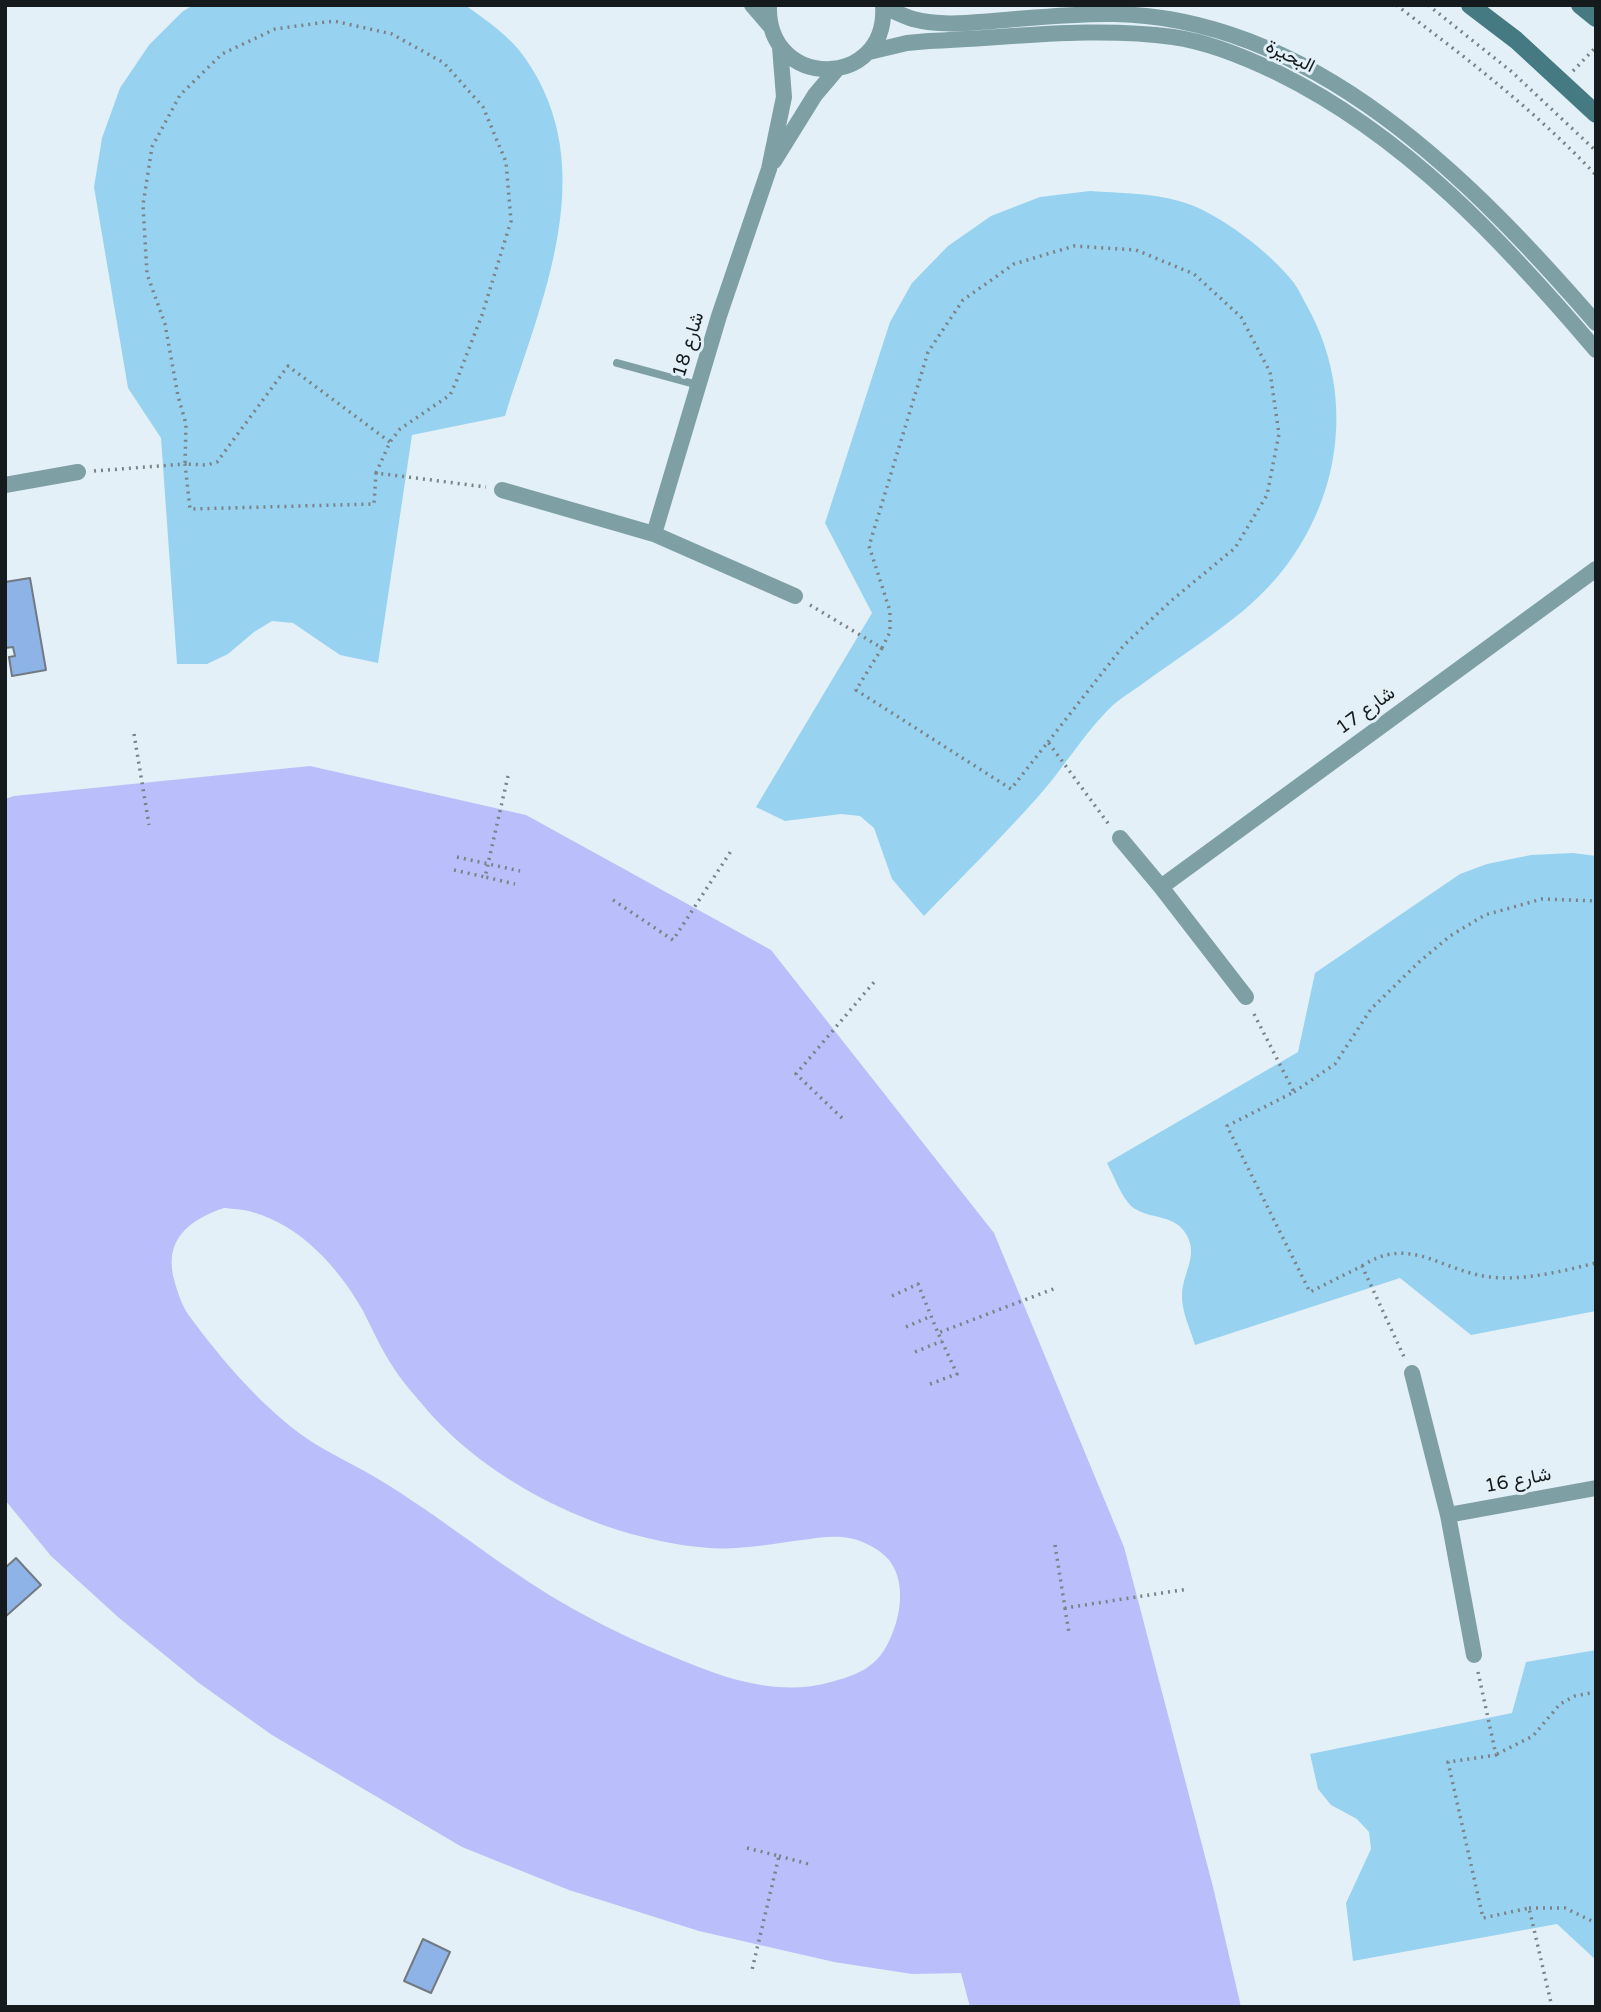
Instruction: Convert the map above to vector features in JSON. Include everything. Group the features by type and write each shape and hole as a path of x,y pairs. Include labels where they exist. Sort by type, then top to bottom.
{"street":[{"path":"752,5 771,27 780,47 799,63 811,68 837,69"},
{"path":"769,5 771,27"},
{"path":"1470,5 1516,40 1596,114"},
{"path":"1580,5 1596,18"},
{"path":"869,52 881,31 884,6"},
{"name":"البحيرة","path":"884,6 914,19 944,23 1063,25 1087,31 1132,32 1198,42 1262,65 1328,101 1407,155 1502,245 1596,350"},
{"name":"البحيرة","path":"837,69 849,66 869,52 907,43 1063,25 1113,14 1154,16 1235,36 1279,54 1337,86 1396,124 1514,234 1596,323"},
{"name":"شارع 18","path":"654,534 719,316 769,169 784,97 780,47"},
{"name":"شارع 18","path":"769,169 815,94 837,69"},
{"path":"1328,101 1337,86"},
{"path":"1545,292 1557,279"},
{"path":"5,485 78,472"},
{"path":"502,490 654,534 796,596"},
{"name":"شارع 17","path":"1161,887 1596,569"},
{"path":"1120,838 1246,997"},
{"path":"1412,1373 1448,1516 1474,1655"},
{"name":"شارع 16","path":"1448,1516 1596,1488"}],"lane":[{"path":"617,363 698,385"}],"path":[{"path":"1396,5 1474,62 1555,132 1596,175"},
{"path":"1429,5 1512,72 1596,151"},
{"path":"334,22 392,34 444,63 483,107 506,162 511,221 469,351 450,395 406,424 390,442 376,473 374,504 190,509 185,464 186,424 165,324 146,274 143,205 152,147 180,94 222,54 275,29 334,22"},
{"path":"1562,82 1596,47"},
{"path":"1074,246 1136,250 1194,274 1241,317 1270,372 1279,434 1267,495 1235,548 1138,631 1048,742 1012,789 856,690 890,632 890,611 869,546 928,352 963,300 1014,264 1074,246"},
{"path":"78,472 185,464 207,465 216,461 288,366 390,442"},
{"path":"376,473 502,490"},
{"path":"796,596 882,648"},
{"path":"134,734 149,825"},
{"path":"1048,742 1120,838"},
{"path":"485,877 508,776"},
{"path":"613,900 673,940 731,851"},
{"path":"457,857 520,871"},
{"path":"454,870 515,884"},
{"path":"1596,901 1542,899 1485,915 1450,936 1371,1009 1335,1064 1294,1092 1227,1126 1310,1292 1376,1257 1395,1252 1441,1261 1466,1272 1489,1277 1553,1273 1596,1263"},
{"path":"842,1118 796,1074 875,981"},
{"path":"1246,997 1294,1092"},
{"path":"1363,1266 1412,1373"},
{"path":"892,1296 918,1284 957,1374 930,1384"},
{"path":"938,1333 1056,1288"},
{"path":"906,1327 931,1316"},
{"path":"915,1352 942,1341"},
{"path":"1055,1545 1069,1633"},
{"path":"1065,1608 1188,1589"},
{"path":"1474,1655 1496,1755"},
{"path":"1596,1692 1575,1696 1560,1704 1532,1736 1496,1755 1448,1762 1483,1918 1530,1908 1565,1908 1596,1923"},
{"path":"747,1847 812,1865"},
{"path":"752,1970 779,1857"},
{"path":"1530,1908 1552,2007"}],"shaded area":[{"path":"193,5 465,5 513,43 525,58 548,101 560,145 562,190 558,236 548,281 505,416 412,435 378,663 340,655 293,623 272,621 228,654 207,664 177,664 161,438 128,388 94,187 102,138 120,88 149,45 182,12"},
{"path":"1090,191 1157,196 1194,206 1242,234 1284,271 1307,306 1325,346 1334,387 1336,428 1331,469 1319,509 1300,546 1274,581 1243,611 1111,707 1037,798 924,916 892,879 874,828 860,816 841,814 785,821 756,807 872,613 825,523 890,322 912,283 948,246 991,216 1040,197"},
{"path":"310,766 526,815 771,950 994,1233 1124,1547 1213,1887 1241,2007 970,2007 961,1973 912,1974 834,1962 699,1931 569,1890 462,1847 272,1735 199,1683 118,1617 51,1556 5,1500 5,799","holes":["224,1208 249,1211 270,1218 302,1237 341,1278 403,1381 449,1433 514,1483 551,1503 590,1520 670,1543 732,1548 837,1537 859,1541 876,1549 894,1567 900,1591 896,1623 880,1656 856,1674 813,1686 776,1687 703,1669 630,1638 575,1610 527,1581 388,1485 309,1440 284,1421 240,1379 190,1317 179,1297 172,1268 175,1244 189,1226"]},
{"path":"1573,853 1596,856 1596,1311 1471,1335 1400,1278 1195,1345 1182,1300 1191,1254 1189,1239 1173,1222 1131,1206 1107,1163 1298,1052 1315,973 1460,874 1487,864 1531,855"},
{"path":"1596,1650 1596,1960 1557,1924 1353,1961 1346,1903 1371,1849 1369,1832 1357,1819 1331,1805 1318,1789 1310,1754 1512,1713 1526,1662"}],"building":[{"path":"30,578 46,670 12,676 9,657 15,656 13,647 5,648 5,582"},
{"path":"16,1558 41,1585 5,1617 5,1568"},
{"path":"423,1939 450,1952 431,1993 404,1981"}]}
